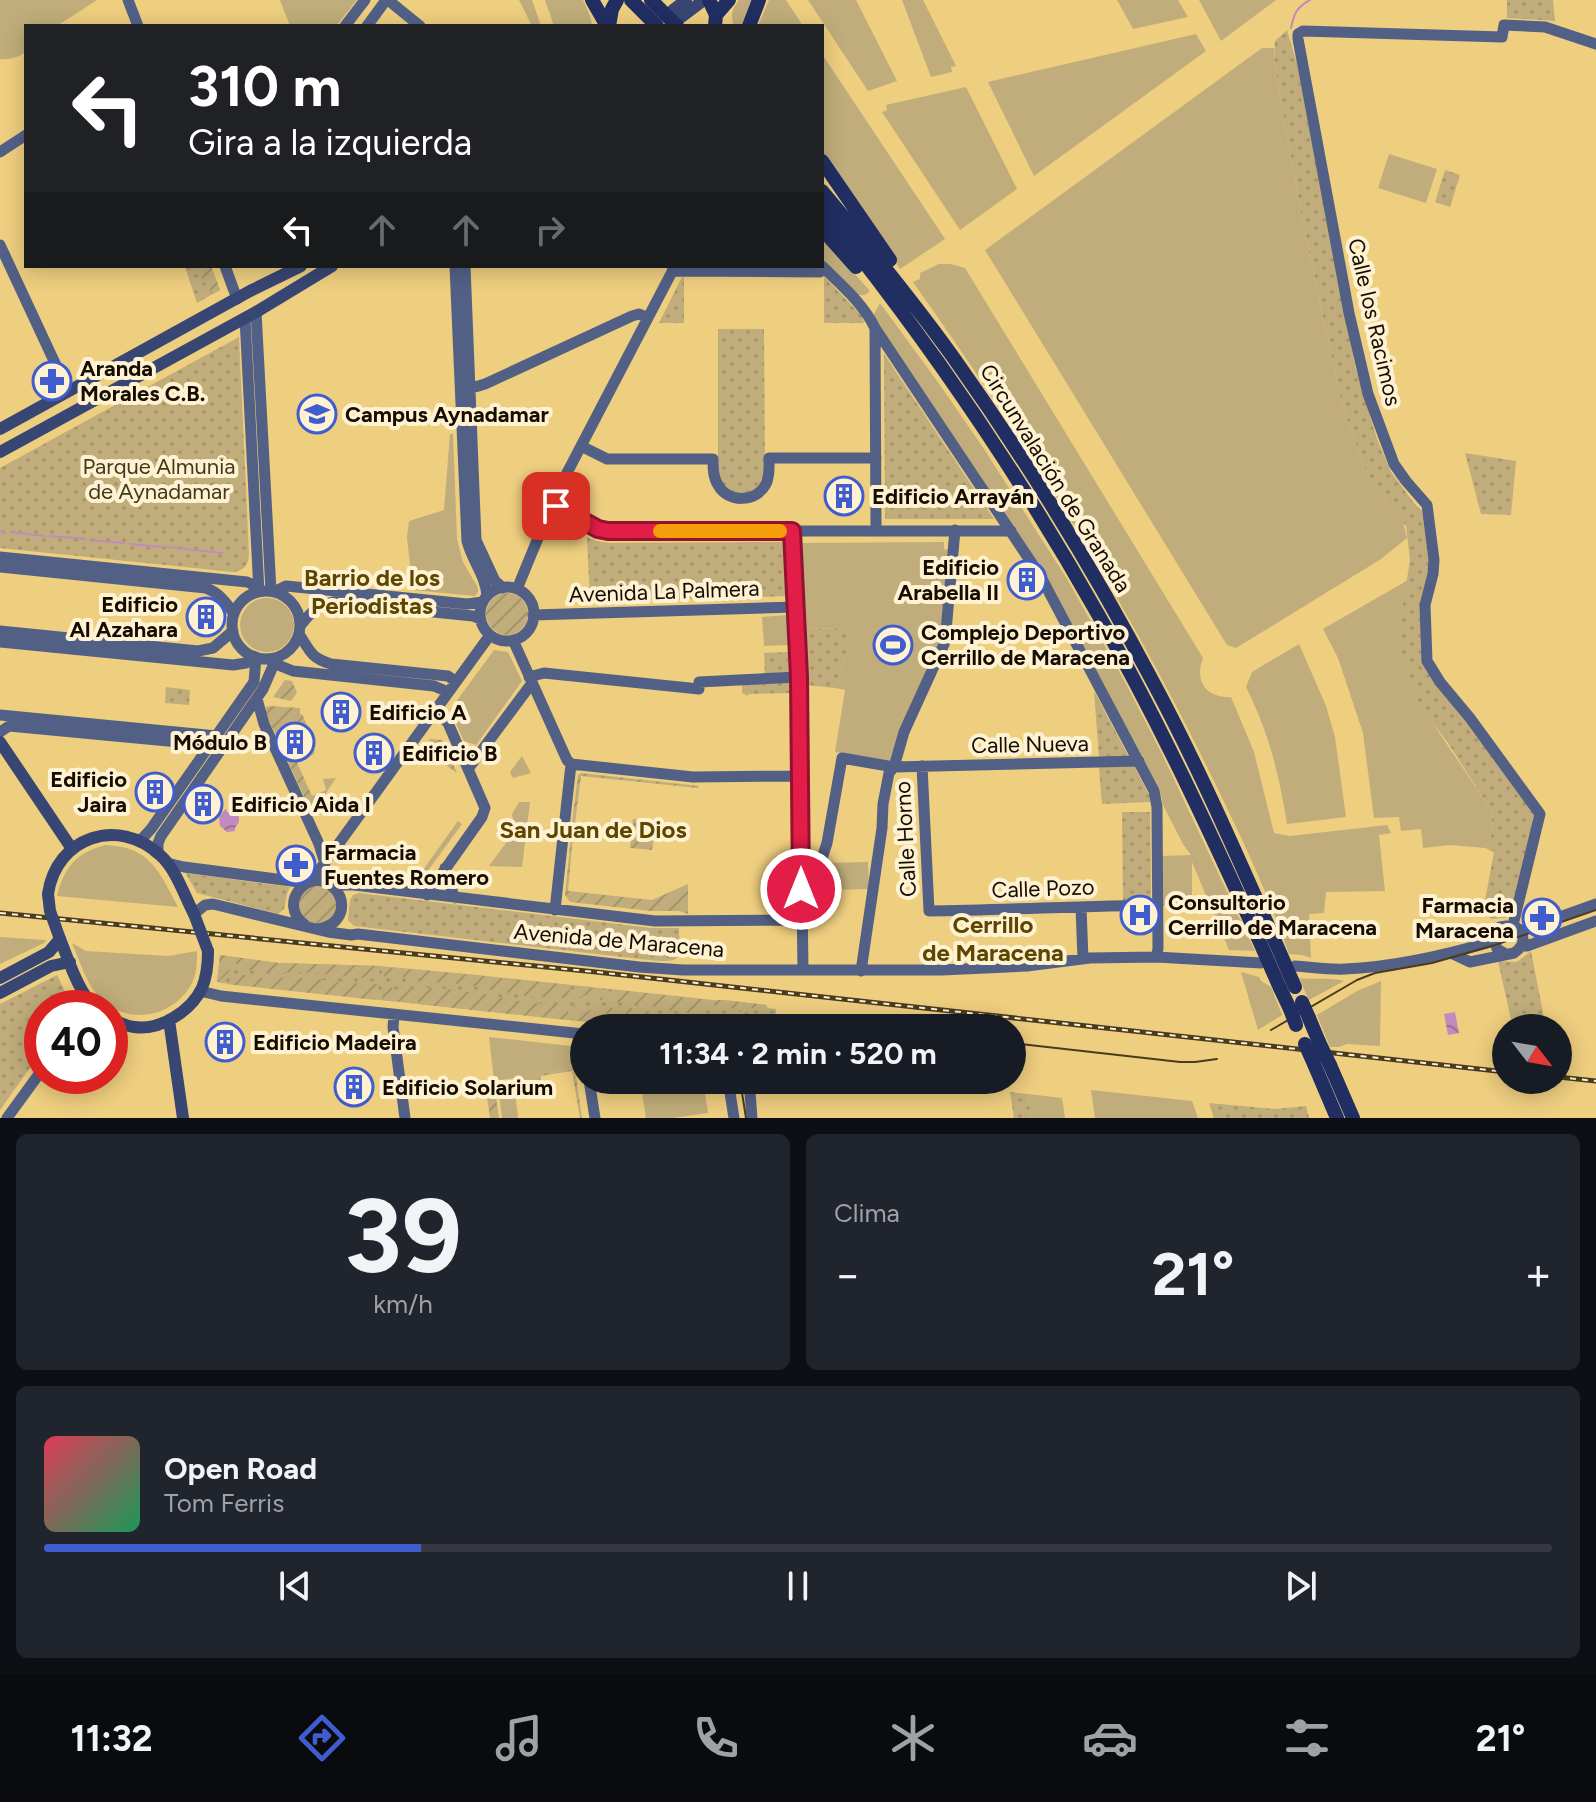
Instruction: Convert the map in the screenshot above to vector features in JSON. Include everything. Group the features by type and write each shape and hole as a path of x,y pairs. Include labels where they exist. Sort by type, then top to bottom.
{"highway":[{"path":"592,0 607,24"},
{"path":"608,24 617,0"},
{"path":"631,0 655,24"},
{"path":"651,0 677,18"},
{"path":"704,1 719,21 729,0"},
{"path":"750,24 759,0"},
{"path":"824,165 899,300"},
{"name":"Circunvalación de Granada","path":"824,194 885,278 1099,615 1207,824 1258,938 1288,987"},
{"name":"Circunvalación de Granada","path":"824,211 885,278"},
{"path":"824,231 885,278"},
{"name":"Circunvalación de Granada","path":"899,300 916,297 921,316 952,355 1025,464 1112,607 1181,736 1274,939 1288,987 1339,1110 1353,1118"}],"main road":[{"path":"677,18 686,0"},
{"path":"677,18 704,1"},
{"path":"0,429 297,268"},
{"path":"0,452 250,315 329,268"},
{"path":"250,315 245,306 250,299 273,287 288,272"},
{"path":"237,299 250,315"},
{"path":"0,742 72,849"},
{"path":"83,990 50,911 48,894 55,870 72,849 92,838 106,834 140,841 167,863 194,914 208,951 208,967 200,991 192,1003 169,1020 136,1028 128,1025"},
{"path":"0,978 49,952 60,939"},
{"path":"0,993 51,966 70,962"},
{"path":"169,1020 183,1118"}],"street":[{"path":"128,0 137,24"},
{"path":"347,24 365,0"},
{"path":"369,24 387,0 417,24"},
{"name":"Calle los Racimos","path":"1517,928 1540,814 1427,661 1425,605 1434,560 1427,505 1394,464 1377,422 1359,358 1298,34 1303,31 1503,31 1545,27 1592,43"},
{"path":"0,152 24,136"},
{"path":"2,254 68,391"},
{"path":"226,268 237,299"},
{"path":"455,268 476,540 495,581 503,588"},
{"path":"465,268 467,541 487,587 485,599 480,612 480,619 490,635 499,640 513,640 526,632 533,615 529,599 517,589 503,588 485,599 467,604 286,586 248,596 234,614 233,631 239,645 254,657 273,658 288,651 309,615 322,604 334,602 480,619"},
{"path":"517,589 551,504 674,268 820,272 822,268"},
{"path":"824,268 869,316 1041,577 1139,761 1156,798 1156,957"},
{"path":"231,282 242,291 250,291"},
{"path":"465,390 527,366 639,314 645,324"},
{"path":"250,315 257,562 265,592"},
{"path":"250,315 265,592"},
{"path":"875,328 876,530"},
{"path":"581,446 607,459 713,459 718,487 730,496 742,499 754,496 766,484 769,458 876,458"},
{"path":"551,504 598,529 608,531 1000,532 1008,526"},
{"path":"861,971 889,773 894,767 904,732 944,649 955,530"},
{"path":"792,531 799,677 803,970"},
{"path":"0,557 252,584 290,601 299,616 300,630 311,653 319,660 331,664 448,676 455,681"},
{"path":"235,581 257,562"},
{"path":"0,567 206,588 221,597 234,614"},
{"name":"Avenida La Palmera","path":"533,615 795,607"},
{"path":"0,631 198,651 213,648 233,631"},
{"path":"360,887 350,892 331,925 313,928 296,917 293,903 296,894 339,843 490,635"},
{"path":"513,640 571,764 693,777 800,776"},
{"path":"0,642 233,665 246,663 254,657"},
{"path":"140,841 254,682 254,657"},
{"path":"273,658 278,665 293,671 434,686 448,692"},
{"path":"158,853 161,836 257,699 269,676 273,658"},
{"path":"468,769 519,701 530,680 544,673 699,685 743,678 799,677"},
{"path":"257,699 264,724 319,844 330,884 338,892 345,927 358,934"},
{"path":"519,701 541,703"},
{"path":"427,895 484,813 484,804 448,723 434,710"},
{"path":"0,715 217,736"},
{"path":"242,721 255,718 264,724"},
{"path":"0,732 9,726 189,743 205,752"},
{"path":"459,747 481,752"},
{"name":"Calle Nueva","path":"802,920 827,843 842,758 894,767 1139,761"},
{"path":"555,910 571,764"},
{"name":"Calle Horno","path":"922,766 929,911"},
{"path":"319,844 328,846 339,843"},
{"path":"167,863 655,921 802,920"},
{"path":"445,868 455,898"},
{"name":"Avenida de Maracena","path":"194,914 205,905 213,904 351,935 683,970 982,969 1083,959 1156,957 1261,963"},
{"path":"1506,954 1497,949 1494,941 1495,934 1504,925 1517,928 1596,904"},
{"name":"Calle Pozo","path":"929,911 1158,905"},
{"path":"1081,907 1083,959"},
{"path":"1451,953 1470,962 1514,953 1522,946 1596,921"},
{"path":"1517,928 1522,946"},
{"path":"1295,966 1346,969 1392,964 1494,941"},
{"path":"200,991 221,996 570,1033"},
{"path":"394,1015 405,1118"},
{"path":"7,1118 24,1094"},
{"path":"591,1094 595,1118"},
{"path":"730,1094 734,1118"},
{"path":"750,1094 752,1118"}],"green space":[{"path":"0,0 97,0 60,24 24,24 24,53 14,58 0,59"},
{"path":"280,0 357,0 338,24 289,24"},
{"path":"519,0 532,0 540,24 531,24"},
{"path":"545,0 583,0 592,24 553,24"},
{"path":"739,0 753,0 746,24 734,24 732,12"},
{"path":"769,0 786,0 802,24 759,24"},
{"path":"808,0 856,0 897,81 868,91"},
{"path":"902,0 923,0 956,66 951,67 952,72 931,77"},
{"path":"1117,0 1178,0 1188,17 1133,29"},
{"path":"1199,0 1276,0 1221,41"},
{"path":"1507,0 1553,0 1555,21 1507,18"},
{"path":"1287,30 1297,64 1355,366 1377,439 1391,472 1422,511 1430,569 1426,661 1535,813 1511,917 1491,919 1483,911 1494,852 1485,848 1493,832 1491,810 1423,710 1408,677 1400,644 1410,560 1406,526 1376,490 1367,474 1343,408 1302,220 1274,61 1275,41"},
{"path":"1196,34 1206,51 1034,176 988,82"},
{"path":"1262,48 1274,48 1302,220 1343,408 1367,474 1403,522 1407,538 1381,559 1236,648 1227,645 985,250"},
{"path":"824,57 945,239 900,269 824,157"},
{"path":"966,87 1017,189 960,230 882,112 887,110 886,105"},
{"path":"1389,154 1437,169 1426,203 1378,188"},
{"path":"1445,170 1460,175 1450,207 1435,202"},
{"path":"824,239 870,291 857,295 824,264"},
{"path":"939,264 965,268 1203,658 1200,674 1204,686 1215,695 1231,697 1254,752 1274,833 1290,836 1387,825 1391,833 1379,835 1385,891 1326,892 1324,913 1309,914 1311,958 1289,954 1242,838 1143,643 1033,460 913,282 920,279 920,273"},
{"path":"185,268 212,268 220,290 197,303"},
{"path":"195,268 212,268 220,290 213,294"},
{"path":"824,276 862,316 864,323 824,323"},
{"path":"682,277 684,323 659,323"},
{"path":"880,303 984,449 1067,579 1161,752 1255,951 1229,950 1192,862 1192,904 1163,905 1162,856 1191,855 1055,595 874,320"},
{"path":"718,329 764,329 765,473 754,490 742,494 730,491 718,475"},
{"name":"Parque Almunia de Aynadamar","path":"239,337 249,555 243,569 233,572 0,548 0,468"},
{"path":"884,354 994,519 885,519"},
{"path":"450,434 453,434 457,539 463,562 478,588 475,596 413,590 407,538 409,521 444,510"},
{"path":"1465,453 1516,461 1511,515 1481,514"},
{"path":"587,537 609,543 785,542 787,596 590,603"},
{"name":"Complejo Deportivo Cerrillo de Maracena","path":"944,542 944,549 948,550 940,639 892,761 835,752 845,690 835,688 847,652 849,628 804,629 799,543"},
{"path":"1408,580 1401,617 1416,698 1491,810 1493,832 1485,848 1450,845 1423,848 1421,829 1401,831 1399,817 1374,818 1363,733 1338,658 1323,629"},
{"path":"507,593 522,599 528,614 522,629 507,635 492,629 486,614 492,599"},
{"path":"267,598 286,606 294,625 286,644 267,652 248,644 240,625 248,606"},
{"path":"787,615 788,645 764,646 762,617"},
{"path":"850,628 847,652 835,688 806,685 804,629"},
{"path":"1299,644 1326,706 1335,737 1346,817 1287,824 1272,754 1246,687 1252,672"},
{"path":"494,650 508,652 522,681 476,745 464,741 450,710"},
{"path":"788,652 789,673 765,675 764,653"},
{"path":"285,680 292,681 297,693 291,701 273,697"},
{"path":"791,682 791,693 748,696 742,693 742,683"},
{"path":"166,687 190,690 189,705 165,703"},
{"path":"1094,691 1129,757 1099,757"},
{"path":"266,707 300,708 315,744 314,754 311,756 298,724 283,731 312,796 326,790 323,779 336,778 312,814 265,712"},
{"path":"430,739 442,740 457,773 443,763 448,754 427,745"},
{"path":"522,756 531,773 513,778 510,772"},
{"path":"1134,766 1150,802 1102,804 1099,767"},
{"path":"578,775 699,786 581,776 574,831 571,831"},
{"path":"519,802 530,802 522,867 489,866 513,833 512,814"},
{"path":"1122,812 1150,812 1151,901 1123,901"},
{"path":"633,819 656,821 652,850 630,848"},
{"path":"458,821 462,824 419,883 388,879 392,874 418,877"},
{"path":"571,836 568,891 652,900 688,884 688,914 570,902 565,895"},
{"path":"106,845 144,856 159,873 178,907 57,896 73,862 87,852"},
{"path":"868,862 869,889 826,890 825,863"},
{"path":"186,873 290,887 284,909 278,914 197,893"},
{"path":"322,884 336,897 337,911 329,921 316,925 303,920 296,901 303,889"},
{"path":"359,893 651,928 679,928 679,953 674,960 649,960 354,926 348,920 350,900"},
{"path":"0,937 46,940 0,964"},
{"path":"72,943 86,951 168,956 197,951 193,981 185,993 175,1003 151,1014 128,1014 128,990 94,990"},
{"path":"1531,951 1543,1014 1510,1014 1498,961 1517,962"},
{"path":"220,955 278,963 380,966 724,1000 766,1005 776,1009 776,1014 570,1014 570,1020 217,982"},
{"path":"220,955 278,963 380,966 378,978 369,978 252,971 235,963 217,982"},
{"path":"386,967 416,970 415,981 400,976 384,978"},
{"path":"422,970 570,985 569,998 531,997 463,984 420,982"},
{"path":"1241,972 1259,977 1271,987 1282,1015 1258,1030"},
{"path":"240,974 378,984 376,1000 226,984"},
{"path":"57,975 64,990 28,990"},
{"path":"1299,978 1333,979 1344,981 1309,1000"},
{"path":"1381,981 1380,1046 1347,1044 1330,1047 1317,1015 1357,991"},
{"path":"384,985 399,991 413,988 412,1003 382,1000"},
{"path":"576,986 603,989 602,1001 588,995 575,998"},
{"path":"419,988 455,990 526,1002 569,1004 567,1020 418,1004"},
{"path":"609,989 710,1000 709,1013 696,1014 633,1003 607,1003"},
{"path":"24,992 24,1076 0,1110 0,1004"},
{"path":"717,1000 766,1005 765,1011 742,1006 715,1012"},
{"path":"574,1005 587,1011 601,1008 601,1014 573,1014"},
{"path":"607,1008 640,1009 660,1014 606,1014"},
{"path":"489,1037 570,1046 570,1070 494,1081"},
{"path":"570,1070 541,1076 540,1084 515,1085 514,1078"},
{"path":"495,1089 499,1118 490,1118 486,1090"},
{"path":"1091,1090 1192,1101 1198,1118 1095,1118"},
{"path":"515,1092 518,1118 502,1118 499,1094"},
{"path":"576,1094 579,1094 580,1118"},
{"path":"642,1094 705,1094 708,1113 646,1118"},
{"path":"1010,1094 1028,1094 1031,1118 1014,1118"},
{"path":"1028,1094 1062,1098 1065,1118 1031,1118"},
{"path":"1209,1103 1275,1109 1306,1106 1309,1118 1214,1118"}],"water":[{"path":"226,809 239,817 235,831 227,832 220,826 219,816"},
{"path":"1455,1012 1459,1033 1448,1035 1444,1014"}],"waterway":[{"path":"1291,28 1297,11 1310,0"},
{"path":"0,531 5,532"},
{"path":"11,532 45,536"},
{"path":"50,536 85,539"},
{"path":"90,540 124,543"},
{"path":"130,544 163,547"},
{"path":"168,547 222,553"}],"tram line":[{"path":"1271,1030 1357,980 1375,973 1432,963 1596,910"},
{"path":"1026,1045 1180,1062 1217,1059"},
{"path":"742,1094 746,1118"}],"railway":[{"path":"0,913 596,972 1492,1070"},
{"path":"1572,1078 1596,1081"}],"slow traffic":[{"path":"660,531 780,531"}],"place":[{"name":"Aranda Morales C.B.","path":"52,381"},
{"name":"Campus Aynadamar","path":"317,414"},
{"name":"Edificio Arrayán","path":"844,496"},
{"name":"Edificio Arabella II","path":"1027,580"},
{"name":"Edificio Al Azahara","path":"206,617"},
{"name":"Complejo Deportivo Cerrillo de Maracena","path":"893,645"},
{"name":"Edificio A","path":"341,712"},
{"name":"Módulo B","path":"295,742"},
{"name":"Edificio B","path":"374,753"},
{"name":"Edificio Jaira","path":"155,792"},
{"name":"Edificio Aida I","path":"203,804"},
{"name":"Farmacia Fuentes Romero","path":"296,865"},
{"name":"Consultorio Cerrillo de Maracena","path":"1140,915"},
{"name":"Farmacia Maracena","path":"1542,918"},
{"name":"Edificio Madeira","path":"225,1042"},
{"name":"Edificio Solarium","path":"354,1087"}],"district":[{"name":"Barrio de los Periodistas","path":"372,592"},
{"name":"San Juan de Dios","path":"593,830"},
{"name":"Cerrillo de Maracena","path":"993,939"}],"route":[{"path":"556,506 598,529 608,531 792,531 799,677 801,889"}]}
